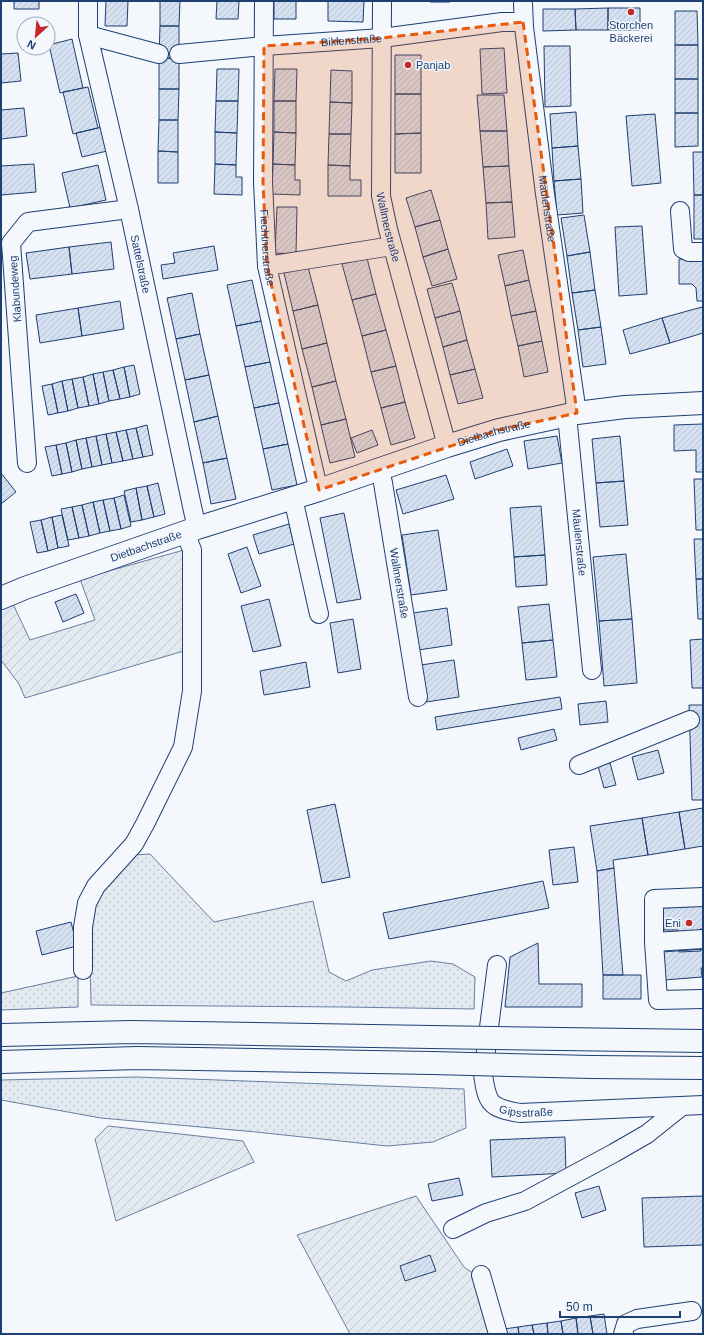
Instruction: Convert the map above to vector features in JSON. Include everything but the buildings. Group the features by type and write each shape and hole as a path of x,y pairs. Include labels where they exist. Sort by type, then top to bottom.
{"main road":[{"name":"Dietbachstraße","path":"1,598 25,588 191,530 320,490 446,446 499,430 572,414 625,408 703,403"},
{"path":"1,1035 132,1032 703,1041"},
{"path":"1,1062 137,1058 703,1068"}],"street":[{"name":"Sattelstraße","path":"83,970 83,927 87,903 96,886 134,844 145,824 183,747 192,691 192,511 129,209 88,35 88,1"},
{"name":"Fiechtnerstraße","path":"264,1 263,182 267,266 320,490"},
{"name":"Wallmerstraße","path":"382,1 381,196 392,246 446,446"},
{"name":"Biklenstraße","path":"179,54 264,46 382,38 502,22 522,7"},
{"name":"Mäulenstraße","path":"522,7 572,414 592,670"},
{"path":"88,35 159,54"},
{"name":"Klabundeweg","path":"27,463 12,243 28,222 129,209"},
{"path":"680,211 683,249 689,252 703,252"},
{"path":"267,266 392,246"},
{"name":"Wallmerstraße","path":"380,470 418,697"},
{"path":"293,498 319,614"},
{"path":"579,765 690,720"},
{"path":"703,897 654,899 654,942 658,1000 703,999"},
{"path":"654,942 703,939"},
{"name":"Gipsstraße","path":"496,965 483,1074 485,1090 492,1105 502,1110 520,1113 703,1104"},
{"path":"453,1229 486,1213 525,1201 607,1157 647,1134 682,1106"},
{"path":"481,1275 498,1334"},
{"path":"623,1334 626,1324 637,1319 692,1311"}],"highlighted area":[{"path":"523,22 577,413 499,430 319,490 267,266 263,182 264,46 382,38"}],"shaded area":[{"path":"184,550 187,650 25,698 19,684 1,660 1,609 13,604 30,640 95,620 80,579"},
{"path":"150,854 214,922 313,901 329,972 346,981 372,970 431,961 453,964 475,977 474,1009 91,1005 90,945 91,928 96,899 101,889 133,855"},
{"path":"78,976 78,1007 1,1010 1,993"},
{"path":"136,1077 464,1089 466,1128 433,1142 387,1146 101,1118 1,1100 1,1080"},
{"path":"108,1126 243,1141 254,1162 116,1221 95,1139"},
{"path":"416,1196 464,1267 480,1278 494,1334 350,1334 297,1235"}],"tunnel":[{"path":"690,720 703,718"}],"place":[{"name":"Storchen Bäckerei","path":"631,12"},
{"name":"Panjab","path":"408,65"},
{"name":"Eni","path":"689,923"}]}
